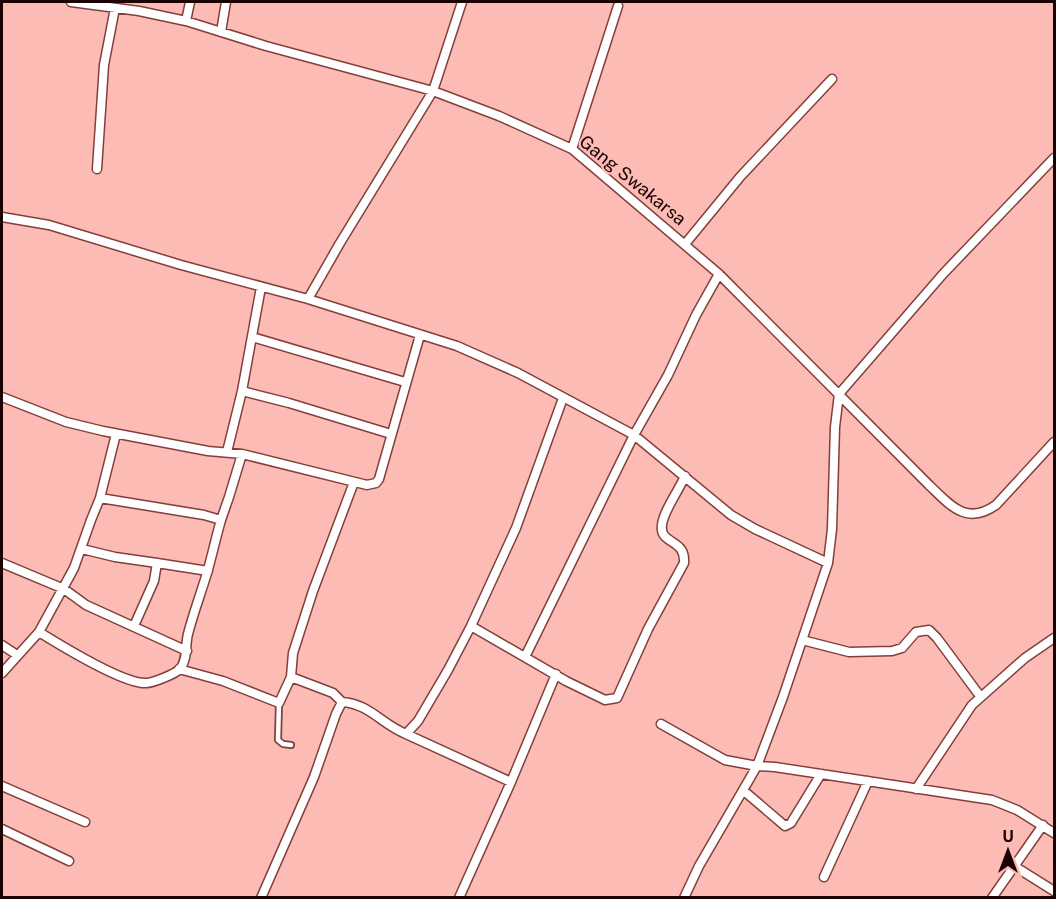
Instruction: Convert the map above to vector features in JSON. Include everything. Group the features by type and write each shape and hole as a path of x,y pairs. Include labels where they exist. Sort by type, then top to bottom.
{"street":[{"name":"Gang Swakarsa","path":"71,2 186,21 433,91 499,116 572,149 719,274 950,506 961,513 986,512 996,506 1054,442"},
{"path":"186,21 190,2"},
{"path":"221,32 226,2"},
{"path":"308,299 433,91 462,2"},
{"path":"572,149 618,6"},
{"path":"97,168 104,66 115,8"},
{"path":"685,244 740,177 832,79"},
{"path":"684,897 699,866 757,766 828,563 839,394 943,274 1054,159"},
{"path":"1047,166 1054,176"},
{"path":"2,217 49,225 308,299 457,346 518,373 634,435 731,515 755,529 828,563"},
{"path":"525,657 634,435 668,375 696,315 719,274"},
{"path":"227,452 242,391 261,287"},
{"path":"2,397 66,422 208,451 242,454 368,485 376,483 420,335"},
{"path":"252,337 405,382"},
{"path":"242,391 391,434"},
{"path":"406,734 418,722 471,626 516,528 563,398"},
{"path":"2,673 39,632 64,588 82,549 100,498 116,434"},
{"path":"39,632 63,648 140,683 148,684 157,681 179,669 187,651 187,637 242,454"},
{"path":"471,626 605,700 617,698 648,629 684,563 685,554 680,547 666,539 662,531 662,523 685,476"},
{"path":"179,669 223,681 279,703 291,677 293,653 313,591 354,482"},
{"path":"100,498 194,513 221,520"},
{"path":"82,549 115,557 208,571"},
{"path":"2,563 64,588 86,605 187,651"},
{"path":"134,626 154,581 158,563"},
{"path":"802,640 849,652 892,651 902,648 916,632 929,630 938,638 980,696"},
{"path":"916,789 957,724 980,696 1025,658 1054,638"},
{"path":"2,645 18,655"},
{"path":"459,897 511,782 556,674"},
{"path":"291,677 333,693 342,702 362,705 394,729 511,782"},
{"path":"261,897 314,777 342,702"},
{"path":"661,724 725,760 992,800 1017,810 1054,833"},
{"path":"744,791 781,825 785,826 791,823 820,774"},
{"path":"824,877 868,781"},
{"path":"2,786 85,822"},
{"path":"992,897 1043,825"},
{"path":"2,829 69,861"},
{"path":"1014,866 1054,891"}],"lane":[{"path":"279,703 278,740 283,744 291,745"}]}
